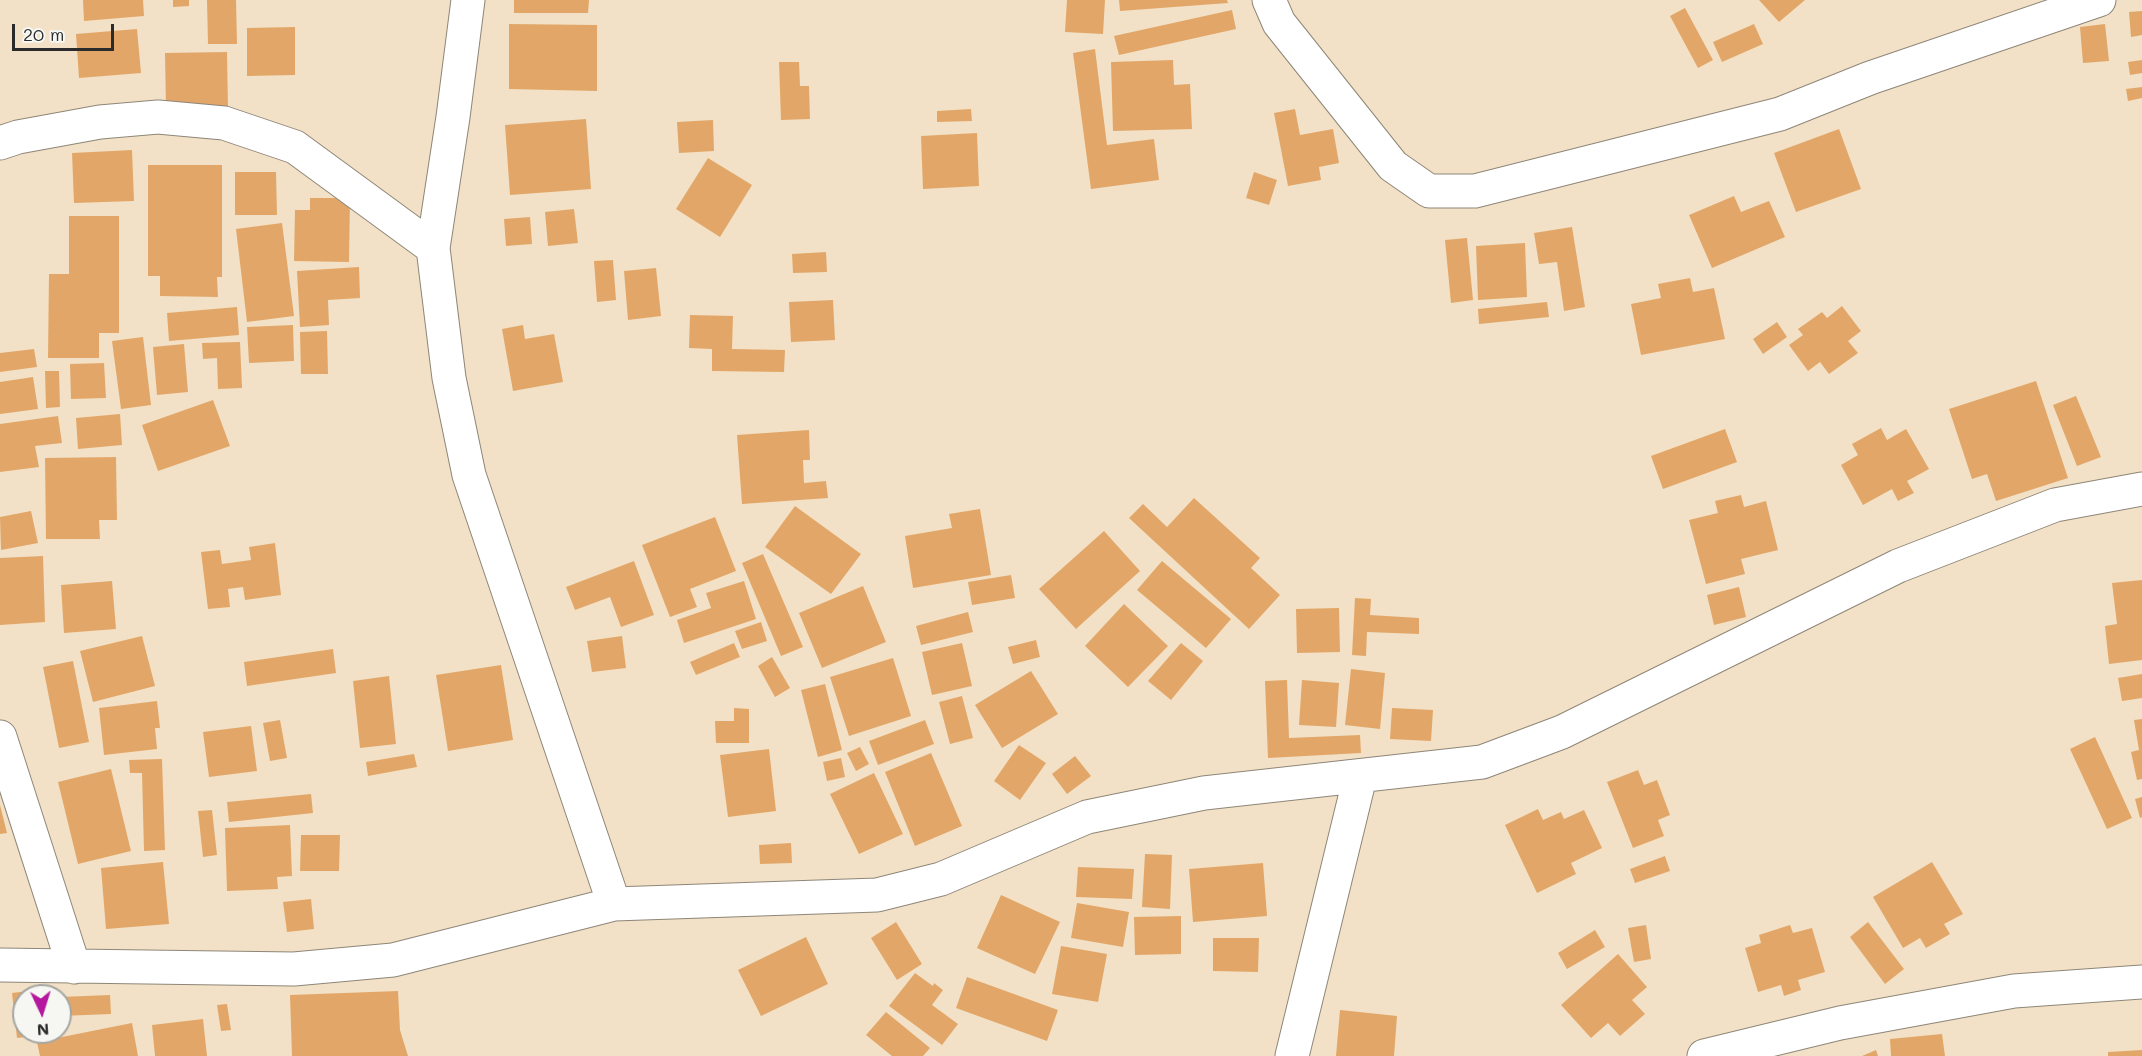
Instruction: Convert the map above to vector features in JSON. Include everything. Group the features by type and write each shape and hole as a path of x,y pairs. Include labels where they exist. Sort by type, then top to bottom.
{"street":[{"path":"468,0 433,248 449,378 469,475 614,904"},
{"path":"1269,0 1279,23 1394,166 1429,191 1475,190 1780,114 1870,78 2099,0"},
{"path":"0,143 18,137 100,122 158,117 224,123 295,147 433,248"},
{"path":"0,966 294,969 393,960 614,904 877,895 941,879 1087,817 1204,793 1482,762 1562,732 1898,566 2055,505 2142,489"},
{"path":"0,737 74,967"},
{"path":"1293,1056 1359,777"},
{"path":"1704,1056 1840,1023 2014,991 2142,982"}],"building":[{"path":"83,0 143,0 144,16 84,21"},
{"path":"173,0 189,0 189,6 173,7"},
{"path":"207,0 236,0 237,44 208,44"},
{"path":"514,0 589,0 588,13 514,13"},
{"path":"1067,0 1105,0 1103,34 1065,32"},
{"path":"1119,0 1227,0 1228,3 1120,11"},
{"path":"1759,0 1805,0 1779,22"},
{"path":"1685,8 1713,60 1698,68 1670,16"},
{"path":"1232,10 1236,29 1119,55 1114,36"},
{"path":"2142,11 2142,35 2131,37 2129,12"},
{"path":"509,24 597,25 597,91 509,89"},
{"path":"1754,24 1763,44 1722,62 1713,42"},
{"path":"2105,24 2109,61 2083,63 2080,27"},
{"path":"295,27 295,75 247,76 247,28"},
{"path":"137,29 141,73 79,78 76,34"},
{"path":"1095,49 1107,145 1154,139 1159,180 1091,189 1073,53"},
{"path":"227,52 228,108 166,108 165,53"},
{"path":"1173,60 1174,85 1190,84 1192,129 1113,131 1111,62"},
{"path":"2142,60 2142,73 2130,75 2128,62"},
{"path":"779,62 799,62 800,86 809,86 810,119 781,120"},
{"path":"2142,87 2142,98 2128,101 2126,89"},
{"path":"971,109 972,121 937,122 937,111"},
{"path":"1295,109 1300,135 1333,129 1339,163 1319,167 1321,180 1288,186 1274,113"},
{"path":"586,119 591,189 510,195 505,125"},
{"path":"713,120 714,151 679,153 677,122"},
{"path":"1839,129 1861,189 1796,212 1774,153"},
{"path":"977,133 979,186 923,189 921,136"},
{"path":"132,150 134,201 74,203 72,153"},
{"path":"708,158 752,185 720,237 676,209"},
{"path":"148,165 222,165 222,277 217,277 218,297 160,296 160,276 148,276"},
{"path":"235,172 276,172 277,215 235,215"},
{"path":"1254,172 1277,180 1269,205 1246,198"},
{"path":"1734,196 1741,212 1769,201 1785,237 1712,268 1689,215"},
{"path":"310,198 350,198 349,262 294,261 295,210 310,210"},
{"path":"574,209 578,243 548,246 545,212"},
{"path":"69,216 119,216 119,333 99,333 99,358 48,358 49,274 69,274"},
{"path":"530,217 532,244 506,246 504,219"},
{"path":"282,223 294,316 247,322 236,229"},
{"path":"1572,227 1585,307 1564,311 1557,262 1539,264 1534,233"},
{"path":"1467,238 1473,300 1451,303 1445,240"},
{"path":"1525,243 1527,297 1478,300 1476,246"},
{"path":"826,252 827,272 793,273 792,254"},
{"path":"613,260 616,300 597,302 594,261"},
{"path":"359,267 360,298 328,300 329,325 300,327 297,271"},
{"path":"656,268 661,316 628,320 624,271"},
{"path":"1690,278 1693,292 1714,288 1725,339 1641,355 1631,304 1661,298 1658,284"},
{"path":"833,300 835,340 791,342 789,302"},
{"path":"1547,302 1549,317 1479,324 1478,309"},
{"path":"1842,306 1861,331 1848,341 1858,353 1829,374 1820,362 1808,371 1789,345 1803,335 1798,329 1822,312 1827,318"},
{"path":"237,307 239,335 169,341 167,313"},
{"path":"690,315 733,316 732,349 785,350 784,372 712,371 712,349 689,348"},
{"path":"1777,322 1787,337 1763,354 1753,339"},
{"path":"293,325 294,361 249,363 247,327"},
{"path":"523,325 525,339 554,334 563,382 513,391 502,329"},
{"path":"327,331 328,374 301,374 300,332"},
{"path":"143,337 151,405 121,409 112,341"},
{"path":"240,342 242,388 218,389 217,358 203,359 202,343"},
{"path":"184,344 188,392 157,395 153,347"},
{"path":"34,349 37,367 0,372 0,353"},
{"path":"104,363 106,398 71,399 70,364"},
{"path":"45,371 59,371 60,407 46,408"},
{"path":"33,377 38,409 0,414 0,382"},
{"path":"2036,381 2068,478 1996,501 1987,474 1972,479 1949,409"},
{"path":"2076,396 2101,457 2077,466 2053,405"},
{"path":"213,400 230,446 158,471 142,425"},
{"path":"120,414 122,445 78,449 76,418"},
{"path":"58,416 62,443 35,446 39,467 0,472 0,424"},
{"path":"1881,428 1887,440 1906,429 1929,469 1907,481 1914,493 1898,501 1892,489 1863,505 1841,465 1858,455 1852,444"},
{"path":"1725,429 1737,462 1663,489 1651,456"},
{"path":"809,430 810,460 803,460 804,483 826,481 828,498 742,504 737,435"},
{"path":"116,457 117,520 99,520 100,539 46,539 45,458"},
{"path":"1741,495 1744,507 1766,501 1778,550 1741,559 1745,574 1706,584 1689,520 1718,513 1715,501"},
{"path":"1194,498 1260,558 1251,568 1280,595 1249,629 1129,518 1143,504 1167,527"},
{"path":"795,506 861,554 831,594 765,547"},
{"path":"980,509 991,575 913,588 905,536 952,528 949,514"},
{"path":"31,511 38,543 1,550 0,517"},
{"path":"715,517 736,571 690,589 697,607 670,617 642,545"},
{"path":"1104,531 1140,571 1076,629 1039,589"},
{"path":"275,543 281,595 245,600 243,587 228,589 230,607 208,609 201,552 220,550 222,564 251,560 249,547"},
{"path":"763,554 803,647 781,656 742,563"},
{"path":"43,556 45,622 0,625 0,558"},
{"path":"634,561 654,615 621,627 610,597 575,610 566,587"},
{"path":"1162,561 1231,619 1206,648 1137,590"},
{"path":"1011,575 1015,598 972,605 968,582"},
{"path":"2142,580 2142,660 2109,664 2105,626 2117,624 2112,583"},
{"path":"112,581 116,629 64,633 61,585"},
{"path":"744,581 756,619 684,643 677,620 711,608 706,593"},
{"path":"863,586 886,642 822,668 799,613"},
{"path":"1739,587 1746,617 1714,625 1707,595"},
{"path":"1355,598 1371,599 1370,615 1419,618 1419,634 1367,632 1366,656 1352,655"},
{"path":"1124,604 1168,646 1128,687 1085,646"},
{"path":"1339,608 1340,652 1297,653 1296,609"},
{"path":"968,612 973,632 921,645 916,626"},
{"path":"761,622 767,641 742,649 735,631"},
{"path":"142,636 155,686 93,702 80,651"},
{"path":"622,636 626,668 592,672 587,641"},
{"path":"1036,640 1040,657 1013,664 1008,647"},
{"path":"734,643 740,657 696,675 690,662"},
{"path":"962,643 972,686 932,695 922,652"},
{"path":"1181,643 1203,661 1171,700 1148,681"},
{"path":"333,649 336,673 247,686 244,662"},
{"path":"772,657 790,688 775,697 758,666"},
{"path":"893,658 911,716 849,736 830,677"},
{"path":"73,661 89,742 59,748 43,667"},
{"path":"501,665 513,740 448,751 436,675"},
{"path":"1351,669 1385,673 1380,729 1345,725"},
{"path":"1031,671 1058,714 1002,748 975,705"},
{"path":"2142,674 2142,698 2122,701 2118,678"},
{"path":"389,676 396,744 360,748 353,681"},
{"path":"1287,680 1289,738 1360,735 1361,753 1268,758 1265,681"},
{"path":"1302,680 1339,683 1336,727 1299,725"},
{"path":"825,684 842,750 818,757 801,690"},
{"path":"962,696 973,738 950,744 939,702"},
{"path":"157,701 160,728 155,728 157,749 104,755 99,708"},
{"path":"734,708 749,709 749,743 716,743 715,721 734,721"},
{"path":"1392,708 1433,710 1431,741 1390,739"},
{"path":"2142,719 2142,779 2137,780 2131,752 2139,750 2134,720"},
{"path":"280,720 287,758 270,761 263,723"},
{"path":"925,720 934,744 878,765 869,741"},
{"path":"251,726 257,771 209,777 203,732"},
{"path":"2095,737 2132,818 2107,829 2070,749"},
{"path":"1019,745 1046,763 1020,800 994,781"},
{"path":"860,747 869,764 856,771 847,753"},
{"path":"769,749 776,811 728,817 720,755"},
{"path":"931,753 962,826 915,846 885,772"},
{"path":"414,754 417,767 368,776 366,762"},
{"path":"1075,756 1091,776 1067,794 1052,774"},
{"path":"841,758 845,777 827,781 823,762"},
{"path":"162,759 165,850 144,851 142,773 130,773 129,760"},
{"path":"111,769 131,851 78,864 58,782"},
{"path":"1638,770 1644,785 1657,780 1670,815 1658,820 1664,836 1633,848 1607,782"},
{"path":"874,773 903,834 859,854 830,794"},
{"path":"311,794 313,813 229,822 227,802"},
{"path":"2142,797 2142,817 2140,818 2135,799"},
{"path":"0,805 7,833 0,834"},
{"path":"1538,809 1543,820 1561,812 1564,819 1584,810 1602,848 1571,863 1576,874 1537,893 1505,825"},
{"path":"212,810 217,855 203,857 198,811"},
{"path":"290,825 292,876 277,877 278,889 227,891 225,828"},
{"path":"301,835 340,835 339,871 300,871"},
{"path":"791,843 792,863 760,864 759,845"},
{"path":"1145,854 1172,855 1170,909 1142,907"},
{"path":"1665,856 1670,871 1635,883 1630,869"},
{"path":"163,862 169,924 106,929 101,868"},
{"path":"1932,862 1963,914 1944,924 1950,934 1926,948 1920,938 1903,948 1873,897"},
{"path":"1263,863 1267,916 1193,922 1189,869"},
{"path":"1078,867 1134,869 1132,899 1076,897"},
{"path":"1001,895 1060,922 1035,974 977,948"},
{"path":"311,899 314,929 287,932 283,902"},
{"path":"1077,903 1129,912 1123,947 1071,938"},
{"path":"1181,916 1181,954 1135,955 1134,917"},
{"path":"896,922 922,964 897,980 871,938"},
{"path":"1868,922 1904,969 1885,984 1850,937"},
{"path":"1646,925 1651,959 1634,962 1628,928"},
{"path":"1790,925 1793,933 1812,928 1825,972 1798,980 1801,990 1784,996 1781,985 1758,992 1745,948 1761,943 1759,935"},
{"path":"1595,930 1605,947 1567,969 1558,953"},
{"path":"806,937 828,984 761,1016 738,970"},
{"path":"1213,938 1259,938 1258,972 1213,971"},
{"path":"1061,946 1107,954 1098,1002 1052,994"},
{"path":"1618,954 1647,987 1632,1000 1645,1014 1620,1036 1608,1023 1591,1038 1561,1005"},
{"path":"915,973 943,990 932,1005 958,1024 942,1045 889,1006"},
{"path":"967,977 1058,1010 1047,1041 956,1008"},
{"path":"398,991 400,1030 408,1056 292,1056 290,995"},
{"path":"110,995 111,1014 72,1016 72,997"},
{"path":"227,1004 231,1030 221,1031 217,1005"},
{"path":"1340,1010 1397,1016 1394,1056 1336,1056"},
{"path":"886,1012 930,1048 923,1056 892,1056 866,1035"},
{"path":"203,1019 207,1056 155,1056 152,1025"},
{"path":"132,1023 138,1056 40,1056 37,1044 72,1044 72,1035"},
{"path":"1942,1034 1945,1056 1891,1056 1890,1039"},
{"path":"1876,1050 1878,1056 1862,1056"},
{"path":"2142,1050 2142,1056 2108,1056 2108,1052"}]}
